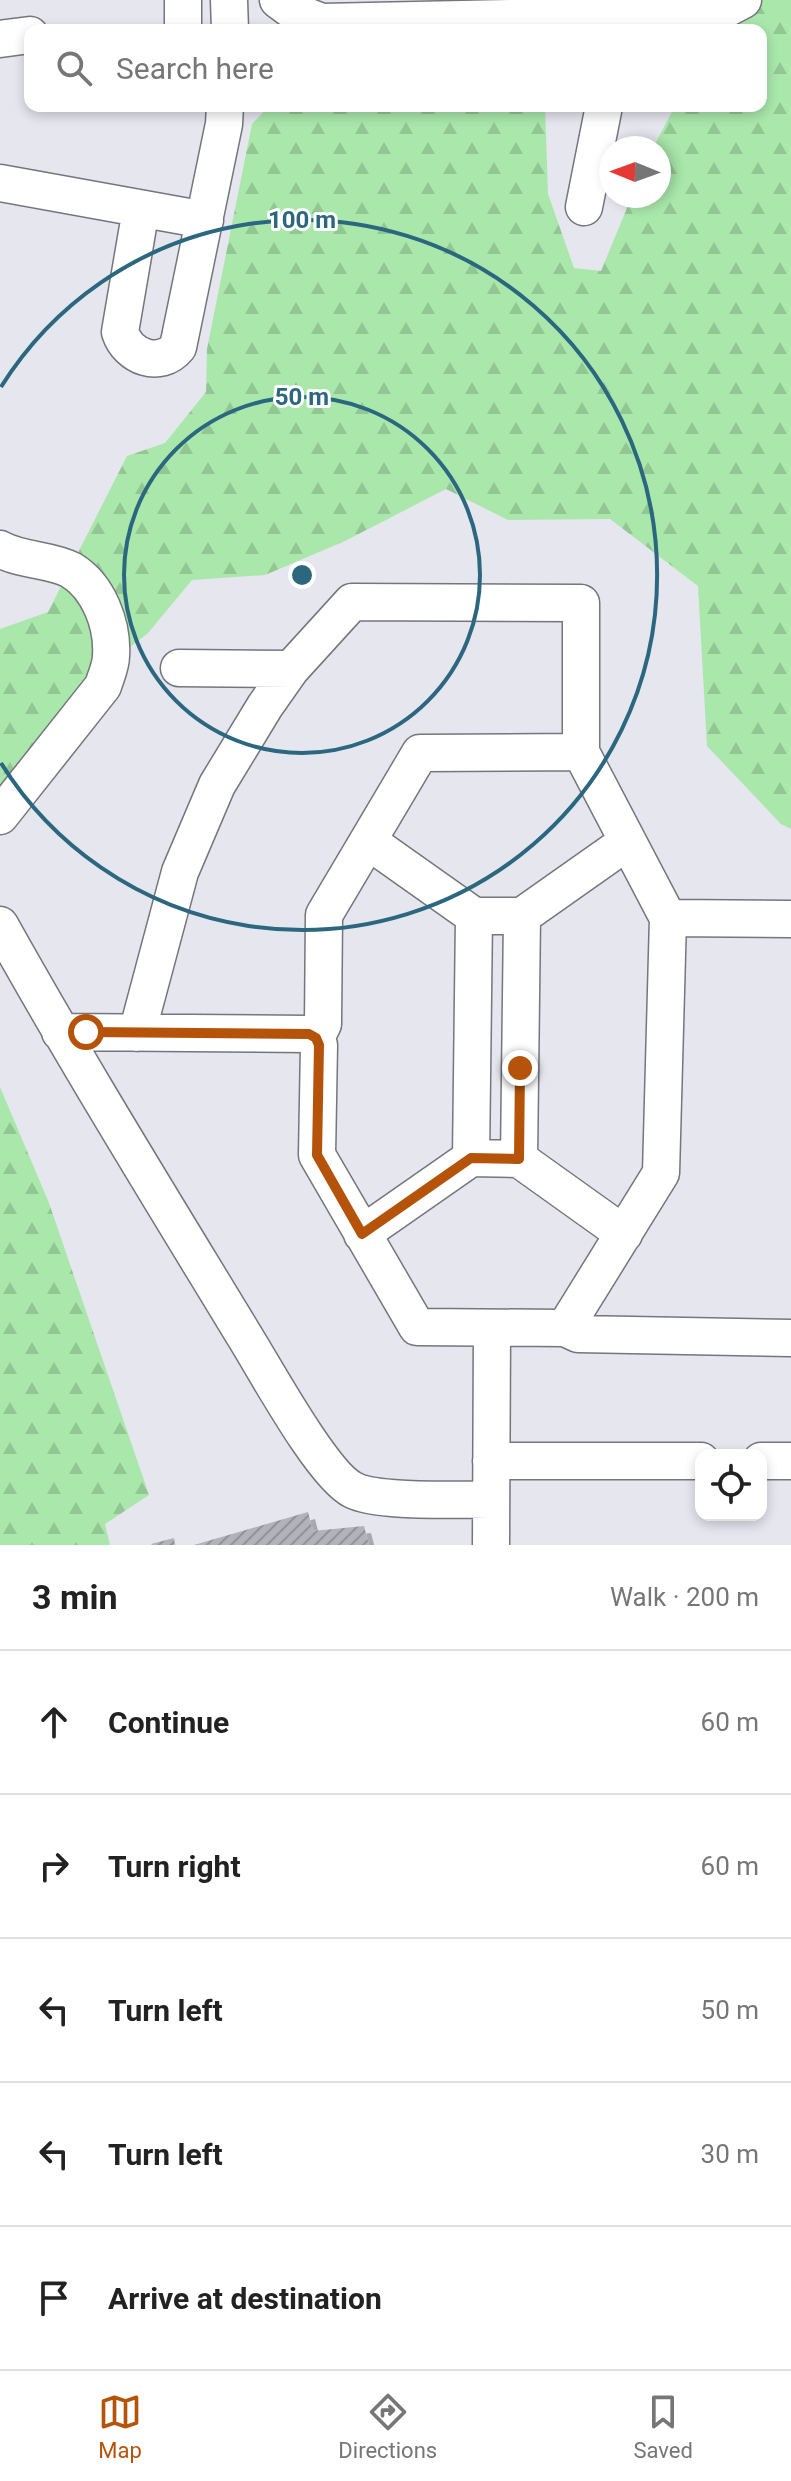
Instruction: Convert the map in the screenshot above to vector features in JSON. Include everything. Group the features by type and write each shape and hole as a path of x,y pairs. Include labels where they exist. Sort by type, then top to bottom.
{"street":[{"path":"183,0 183,24"},
{"path":"229,0 230,24"},
{"path":"278,0 293,11 322,22 697,14 724,10 743,0"},
{"path":"0,39 24,36"},
{"path":"141,209 120,332 124,343 134,351 157,360 170,356 178,347 225,112"},
{"path":"584,207 603,112"},
{"path":"0,183 205,220"},
{"path":"0,549 11,555 70,570 90,586 104,611 111,635 111,660 103,686 0,816"},
{"path":"137,1033 186,857 217,785 291,669 352,602 581,603 581,752 668,918 661,1173 565,1328"},
{"path":"179,668 291,669"},
{"path":"316,1038 323,1024 324,915 420,753 581,752"},
{"path":"368,841 474,916 522,916 627,842"},
{"path":"471,1158 474,916"},
{"path":"519,1159 522,916"},
{"path":"668,918 791,919"},
{"path":"0,925 60,1032 287,1406 329,1469 352,1490 378,1497 491,1500"},
{"path":"60,1032 309,1034 316,1038 319,1045 317,1155 417,1327 565,1328 578,1334 791,1338"},
{"path":"362,1234 471,1158 519,1159 624,1234"},
{"path":"491,1545 492,1329"},
{"path":"491,1461 695,1461"},
{"path":"767,1461 791,1461"}],"green space":[{"path":"719,0 791,0 791,829 781,824 707,746 698,586 610,519 508,520 446,489 345,541 265,575 192,580 148,633 82,684 0,786 0,629 48,612 127,456 165,443 206,392 207,349 252,124 263,112 545,112 548,194 574,268 601,271 627,208 671,208 671,136 659,136 672,112 767,112 767,24 713,24"},
{"path":"0,1087 49,1203 149,1495 105,1524 110,1545 0,1545"}],"building":[{"path":"308,1512 313,1531 364,1526 369,1545 194,1545"},
{"path":"174,1538 175,1545 151,1544"}],"route":[{"path":"86,1032 309,1034 316,1038 319,1045 317,1155 362,1234 471,1158 519,1159 520,1068"}]}
